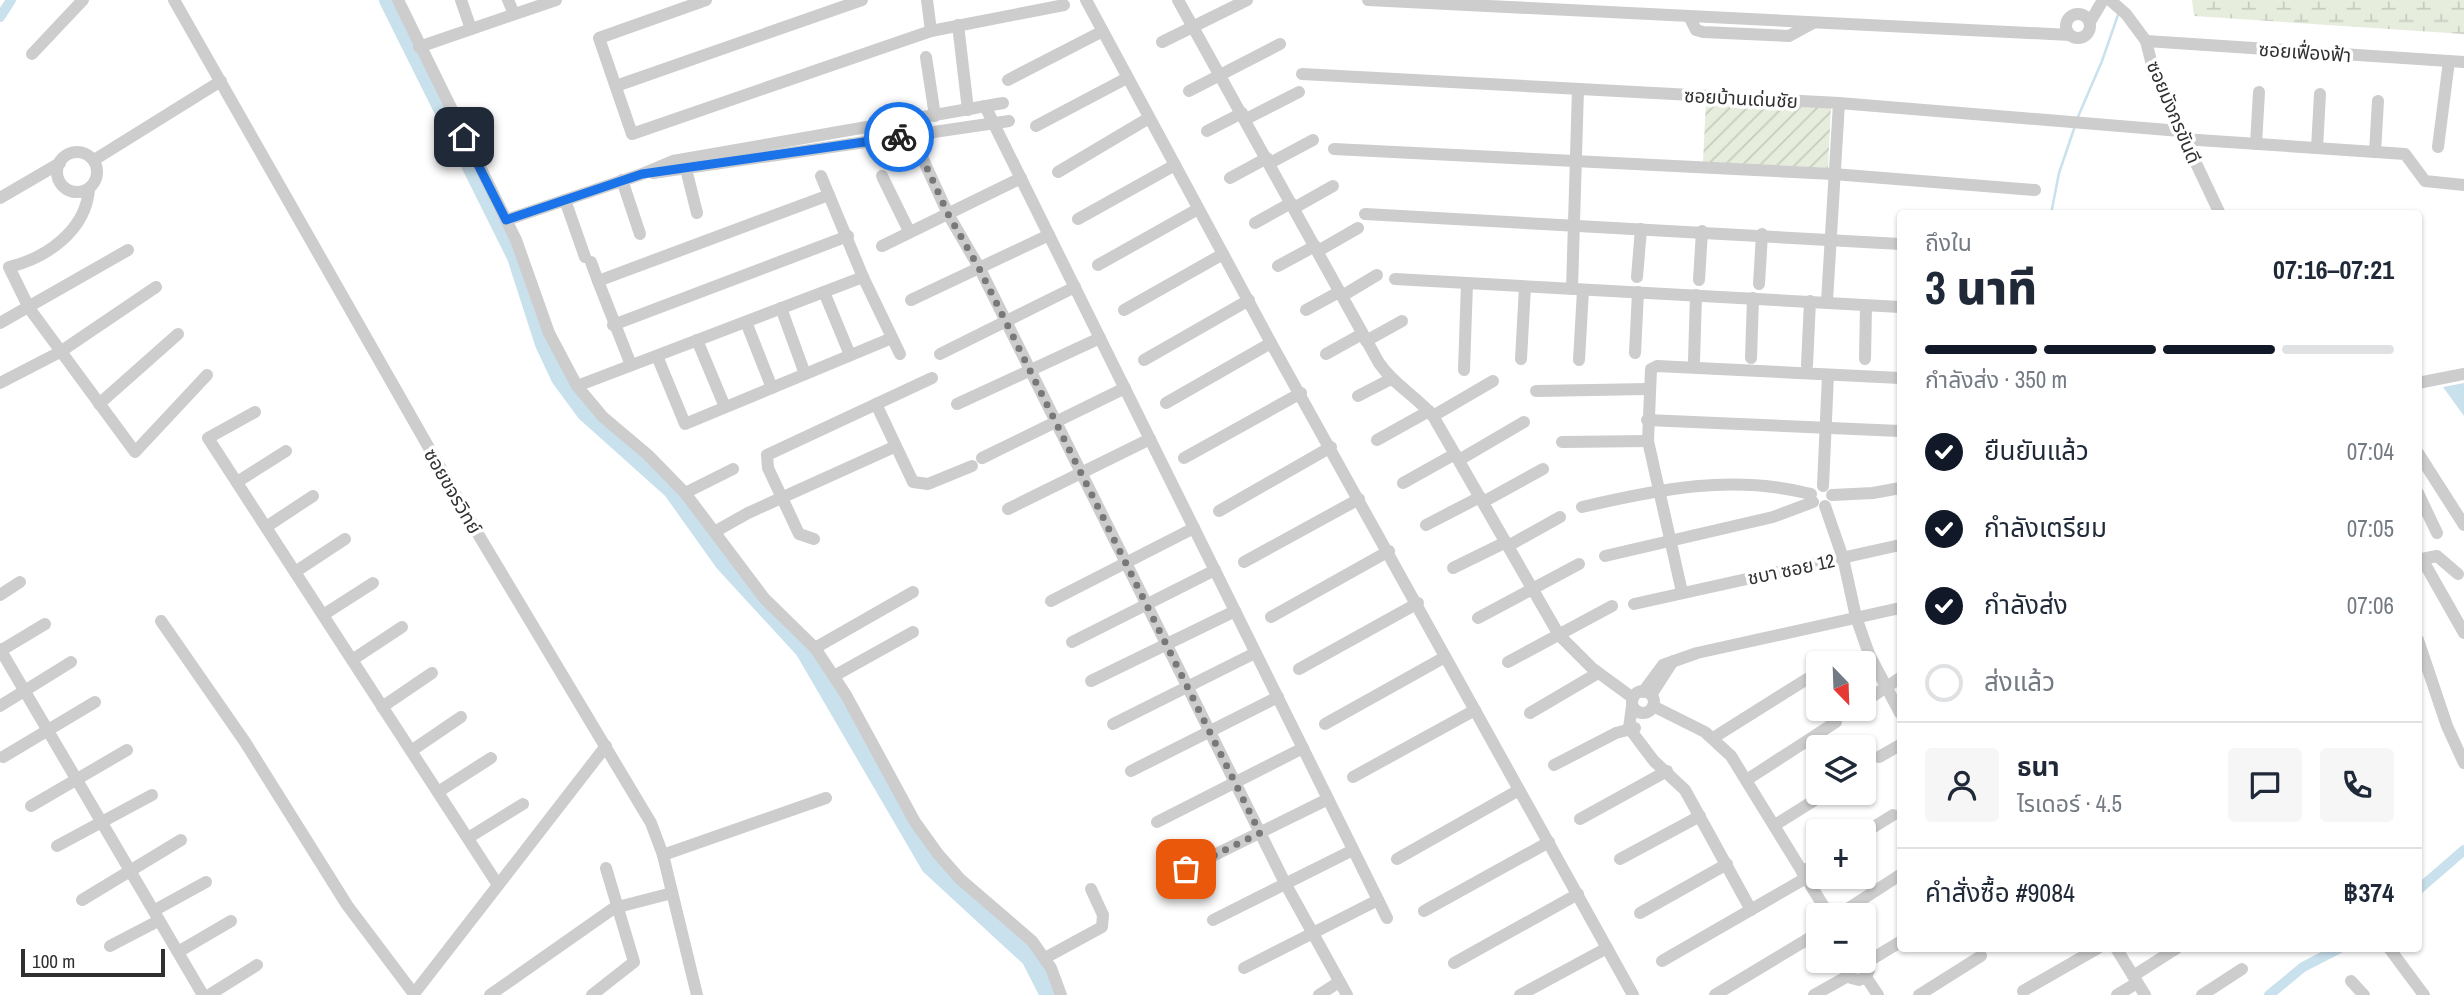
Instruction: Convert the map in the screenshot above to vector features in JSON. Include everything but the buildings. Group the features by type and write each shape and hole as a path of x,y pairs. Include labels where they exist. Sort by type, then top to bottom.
{"street":[{"path":"32,54 83,0"},
{"name":"ซอยขจรวิทย์","path":"174,0 478,534 647,815 663,855 697,995"},
{"path":"398,0 419,47 436,73 528,267 549,333 577,386 603,417 648,455 685,493 764,598 815,648 915,822 960,879 1026,934 1045,958 1061,995"},
{"path":"461,0 471,29"},
{"path":"508,0 514,14"},
{"path":"419,47 556,0"},
{"path":"706,0 599,37 632,134 931,31 1064,5"},
{"path":"616,86 862,0"},
{"path":"927,0 931,31"},
{"path":"1086,0 1271,343 1418,603 1445,657 1633,995"},
{"path":"1178,0 1364,338 1391,379 1431,413 1559,635 1598,673 1642,702 1713,738 1748,779 1822,903"},
{"path":"1162,42 1247,0"},
{"path":"1368,0 1690,18 1696,30 1703,32 1789,36 1813,23 2070,35 2066,24 2073,15 2081,14 2090,22 2109,1"},
{"name":"ซอยมังกรขันดี","path":"2109,1 2126,14 2146,41 2154,73 2218,210"},
{"path":"958,25 968,110"},
{"path":"1008,80 1101,32"},
{"name":"ซอยเฟื่องฟ้า","path":"2146,41 2464,62"},
{"path":"1189,91 1280,44"},
{"path":"926,57 935,116"},
{"path":"2438,147 2449,61"},
{"name":"ซอยบ้านเด่นชัย","path":"1302,74 1839,103 2087,124 2256,144 2409,155 2424,181 2464,185"},
{"path":"1036,126 1126,78"},
{"path":"94,160 221,81"},
{"path":"1578,89 1574,226 1579,360"},
{"path":"1207,131 1299,92"},
{"path":"2256,144 2259,92"},
{"path":"2318,148 2320,94"},
{"path":"2375,152 2378,101"},
{"path":"506,220 673,161 1003,103"},
{"path":"1827,302 1839,103"},
{"path":"985,106 1387,918"},
{"path":"1058,172 1149,118"},
{"path":"909,121 912,135 948,214 980,270 1285,883 1347,995"},
{"path":"642,174 1009,121"},
{"path":"1230,178 1312,140"},
{"path":"1334,149 1833,174 2035,190"},
{"path":"0,198 77,152 94,160"},
{"path":"94,160 97,179 89,189 87,209 66,236 29,262 4,269 60,352 135,452 207,375"},
{"path":"60,163 58,176 64,188 77,192 89,189"},
{"path":"1078,219 1175,165"},
{"path":"686,169 697,213"},
{"path":"821,176 863,277 900,354"},
{"path":"882,176 909,231"},
{"path":"882,246 1021,178"},
{"path":"622,180 640,234"},
{"path":"1255,223 1333,186"},
{"path":"598,281 829,195"},
{"path":"565,200 631,365"},
{"path":"1098,265 1198,209"},
{"path":"1364,214 1830,237 1897,244"},
{"path":"1278,266 1358,228"},
{"path":"1637,277 1641,229"},
{"path":"1699,280 1702,232"},
{"path":"1759,284 1762,234"},
{"path":"911,300 980,270 1049,235"},
{"path":"613,325 848,236"},
{"path":"0,323 128,250"},
{"path":"1124,310 1223,254"},
{"path":"1306,310 1377,275"},
{"path":"577,386 863,277"},
{"path":"1395,279 1897,307"},
{"path":"1464,370 1467,283"},
{"path":"940,354 1075,287"},
{"path":"1521,359 1525,287"},
{"path":"0,383 60,352 156,288"},
{"path":"824,292 850,355"},
{"path":"1635,353 1639,292"},
{"path":"1694,360 1696,295"},
{"path":"1751,358 1753,298"},
{"path":"1144,360 1249,300"},
{"path":"1807,365 1810,301"},
{"path":"1865,359 1866,306"},
{"path":"781,308 805,374"},
{"path":"1326,354 1402,321"},
{"path":"746,322 772,388"},
{"path":"99,404 178,334"},
{"path":"657,356 685,424 892,338"},
{"path":"957,404 1100,338"},
{"path":"697,340 725,407"},
{"path":"1166,403 1271,343"},
{"path":"1682,592 1648,441 1648,389 1651,369 1657,366 1897,378"},
{"path":"1828,374 1820,497 1843,558 1856,617 1897,708"},
{"path":"2422,382 2464,374"},
{"path":"814,539 799,534 768,467 767,455 932,378"},
{"path":"1357,396 1391,379"},
{"path":"1377,440 1493,381"},
{"path":"876,404 906,472 917,485 928,484 977,462 1125,388"},
{"path":"1536,391 1648,389"},
{"path":"1184,458 1301,393"},
{"path":"255,412 208,438 498,885"},
{"path":"1647,420 1897,431"},
{"path":"1403,483 1524,422"},
{"path":"1008,509 1150,439"},
{"path":"1562,442 1648,441"},
{"path":"716,531 781,498 894,447"},
{"path":"1219,511 1331,447"},
{"path":"237,482 286,451"},
{"path":"2422,459 2464,525"},
{"path":"1426,526 1543,469"},
{"path":"685,493 733,470"},
{"path":"1582,507 1658,489 1737,484 1820,497 1897,489"},
{"path":"266,527 313,496"},
{"path":"1605,556 1773,517 1820,497"},
{"path":"1244,562 1359,499"},
{"path":"2422,501 2437,534"},
{"path":"1453,568 1560,517"},
{"path":"1051,601 1194,528"},
{"path":"295,572 345,539"},
{"name":"ชบา ซอย 12","path":"1634,604 1897,546"},
{"path":"1271,617 1389,551"},
{"path":"2422,560 2437,556 2458,574"},
{"path":"2422,563 2461,619 2464,633"},
{"path":"1478,618 1579,564"},
{"path":"1072,642 1215,570"},
{"path":"0,595 20,582"},
{"path":"323,615 373,583"},
{"path":"815,648 913,592"},
{"path":"1298,669 1418,603"},
{"path":"1508,662 1612,606"},
{"path":"1554,765 1633,731 1657,669 1697,653 1897,609"},
{"path":"1091,681 1235,611"},
{"path":"161,621 245,742 347,905 413,995 606,746"},
{"path":"45,624 0,650 49,729 202,994 257,965"},
{"path":"352,660 402,627"},
{"path":"834,677 913,632"},
{"path":"2422,652 2447,726 2464,763"},
{"path":"1113,724 1255,653"},
{"path":"1325,724 1445,657"},
{"path":"0,706 71,662"},
{"path":"382,707 432,673"},
{"path":"1530,713 1598,673"},
{"path":"1713,738 1806,680"},
{"path":"1876,694 1897,680"},
{"path":"1131,771 1278,697"},
{"path":"2,757 95,702"},
{"path":"1353,777 1475,710"},
{"path":"411,751 461,717"},
{"path":"1748,779 1836,722"},
{"path":"1633,731 1654,761 1682,785 1751,910"},
{"path":"1880,757 1897,747"},
{"path":"1157,822 1303,748"},
{"path":"31,806 127,750"},
{"path":"438,792 491,758"},
{"path":"1580,819 1667,771"},
{"path":"1397,859 1519,790"},
{"path":"57,846 152,795"},
{"path":"663,855 826,798"},
{"path":"1186,869 1328,799"},
{"path":"468,838 523,804"},
{"path":"1775,825 1807,805"},
{"path":"1876,825 1893,814"},
{"path":"1620,859 1700,816"},
{"path":"82,900 181,841"},
{"path":"1424,911 1549,842"},
{"path":"1213,920 1353,850"},
{"path":"1640,913 1727,864"},
{"path":"592,995 634,962 606,868"},
{"path":"1662,961 1751,910 1804,875"},
{"path":"1857,903 1897,877"},
{"path":"110,946 206,881"},
{"path":"1045,958 1102,927 1103,915 1091,889"},
{"path":"490,995 600,915 618,906 672,892"},
{"path":"1454,963 1578,894"},
{"path":"1244,968 1378,900"},
{"path":"178,952 231,921"},
{"path":"1715,995 1806,940"},
{"path":"1876,955 1897,944"},
{"path":"1520,995 1607,948"},
{"path":"2023,991 2091,952"},
{"path":"2118,952 2145,995"},
{"path":"2117,995 2172,952"},
{"path":"2392,952 2424,995"},
{"path":"1919,995 1980,956"},
{"path":"2202,995 2242,969"},
{"path":"1814,995 1849,975 1855,980 1868,973"},
{"path":"1866,976 1878,995"},
{"path":"2351,981 2364,995"},
{"path":"1319,995 1339,982"},
{"path":"1545,982 1552,995"}],"green space":[{"path":"2192,0 2464,0 2464,34 2194,16"},
{"path":"1706,101 1831,107 1828,168 1703,162"}],"water":[{"path":"2464,383 2464,416 2443,387"}],"waterway":[{"path":"0,17 11,0"},
{"path":"388,0 516,257 544,344 560,378 585,412 672,490 724,563 804,650 930,866 1030,958 1049,995"},
{"path":"2077,119 2119,12"},
{"path":"2052,210 2059,173 2075,126"},
{"path":"2422,887 2464,850"},
{"path":"2269,995 2303,967 2332,952"}],"way so far":[{"path":"899,137 912,135 948,214 980,270 1260,833 1186,869"}],"route":[{"path":"464,137 506,220 642,174 899,137"}]}
